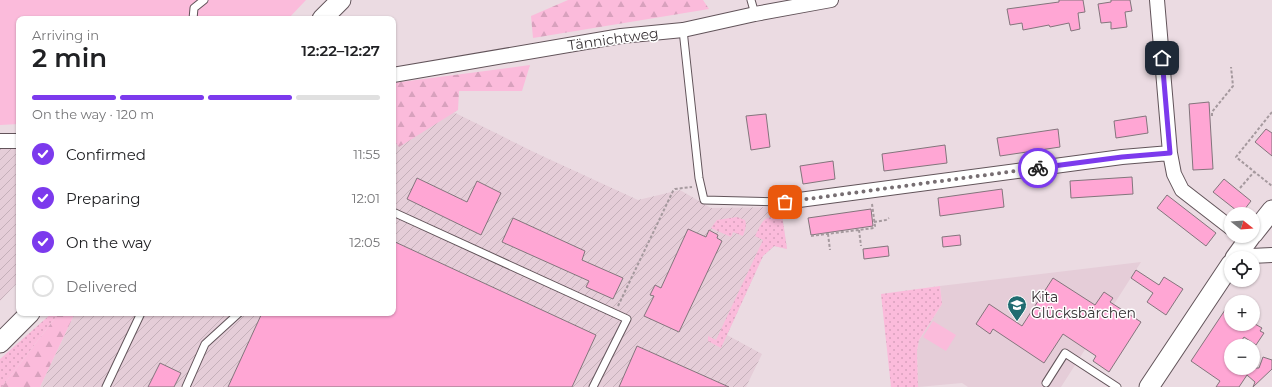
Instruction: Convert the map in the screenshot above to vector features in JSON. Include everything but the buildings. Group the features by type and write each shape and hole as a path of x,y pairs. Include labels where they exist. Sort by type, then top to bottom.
{"street":[{"path":"325,16 341,0"},
{"name":"Tännichtweg","path":"396,74 621,36 683,30 754,14 832,0"},
{"path":"1157,0 1170,153 1174,174 1182,190 1224,223"},
{"path":"0,141 16,141"},
{"path":"799,200 1122,157 1170,153"},
{"path":"1149,387 1243,245 1272,210"},
{"path":"1243,245 1251,256 1272,255"},
{"path":"0,343 27,316"}],"lane":[{"path":"193,16 194,8 204,0"},
{"path":"751,0 754,14"},
{"path":"683,30 699,178 704,200 785,202 799,200"},
{"path":"396,213 626,319 593,387"},
{"path":"106,387 140,316"},
{"path":"186,387 205,344 236,316"},
{"path":"1046,383 1065,353 1117,387"}],"path":[{"path":"1212,116 1212,112 1233,86 1231,67"},
{"path":"1272,112 1236,157 1272,186"},
{"path":"1240,188 1254,172"},
{"path":"614,313 673,191 675,189 701,186"},
{"path":"811,236 874,228 875,226 870,191"},
{"path":"874,222 889,218"},
{"path":"859,230 861,246"},
{"path":"828,234 830,250"}],"shaded area":[{"path":"425,98 538,154 638,200 680,190 711,208 781,207 787,249 774,246 763,256 727,335 762,354 746,387 40,387 74,316 396,316 396,103"},
{"path":"0,148 16,148 16,284 0,301"},
{"name":"Kita Glücksbärchen","path":"1141,262 1061,387 968,387 962,383 918,387 917,351 919,340 942,304 940,286"}],"green space":[{"path":"0,0 306,0 291,16 16,16 16,124 0,125"},
{"path":"568,0 703,0 709,9 533,38 531,16"},
{"path":"530,65 522,91 459,91 458,110 399,147 396,143 396,83"},
{"path":"782,216 787,249 774,246 763,256 721,348 708,341 708,336 716,340 763,240 755,236 762,222 767,218"},
{"path":"737,217 745,220 746,226 743,236 733,232 731,237 711,228 717,220"},
{"path":"940,286 942,304 919,340 917,351 918,387 891,387 881,294"},
{"path":"49,316 57,316 2,387 0,387 0,359"},
{"path":"57,316 74,316 40,387 2,387"},
{"path":"933,321 956,335 946,351 923,337"}],"way so far":[{"path":"785,202 1038,168"}],"place":[{"name":"Kita Glücksbärchen","path":"1017,322"}],"route":[{"path":"1038,168 1122,157 1170,153 1162,58"}]}
